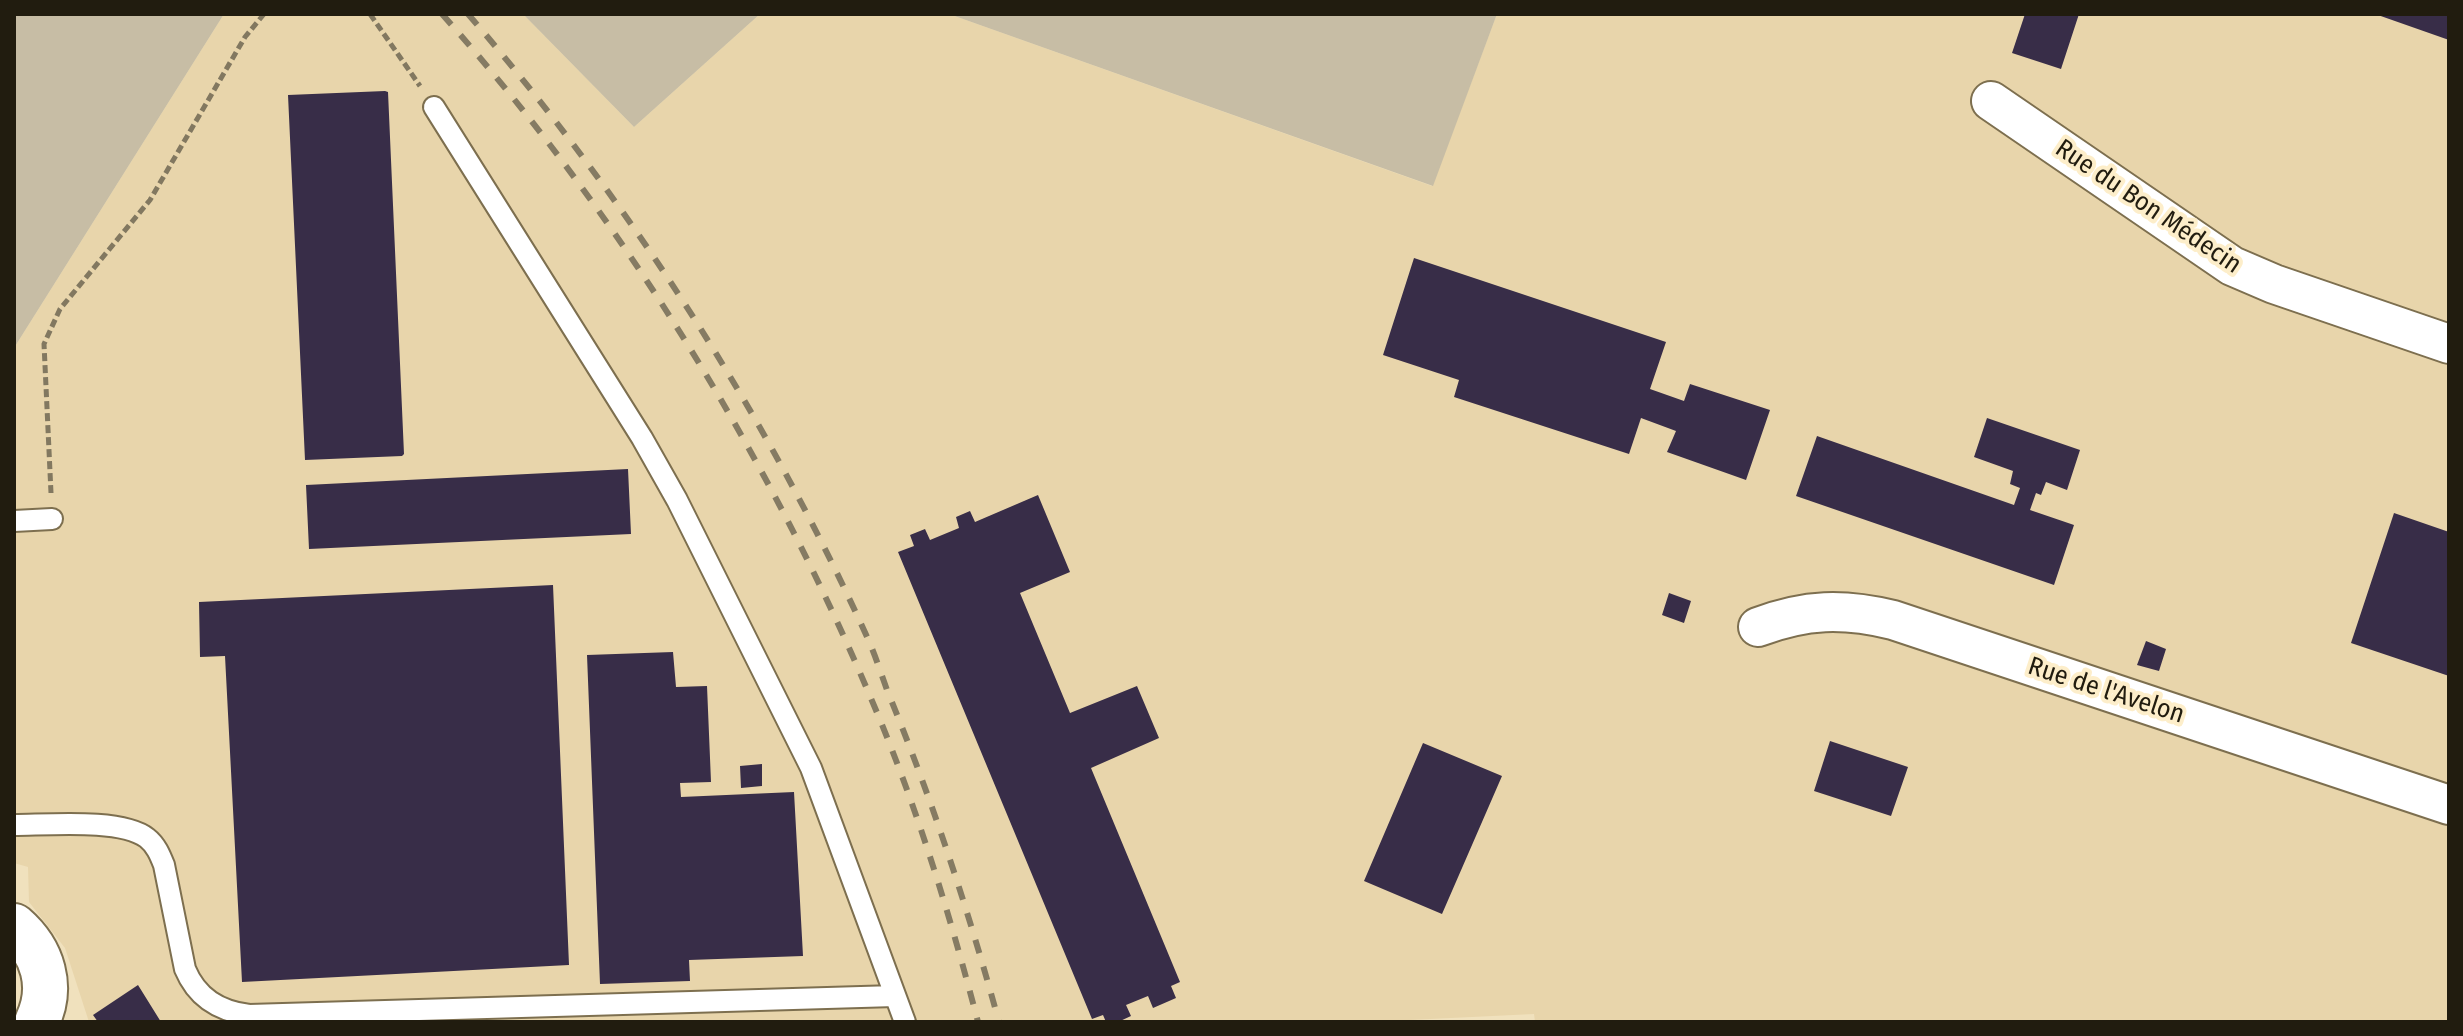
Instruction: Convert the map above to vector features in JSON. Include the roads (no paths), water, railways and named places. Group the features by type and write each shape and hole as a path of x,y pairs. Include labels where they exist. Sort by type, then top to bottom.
{"street":[{"name":"Rue du Bon Médecin","path":"1991,101 2232,266 2274,284 2449,344"},
{"name":"Rue de l'Avelon","path":"1758,627 1802,614 1828,611 1893,620 2449,805"},
{"path":"14,926 37,952 43,968 45,1010"}],"lane":[{"path":"434,107 642,438 677,500 811,768 905,1022"},
{"path":"14,521 52,519"},
{"path":"14,825 104,825 137,831 148,838 164,865 185,969 192,985 214,1005 230,1013 249,1015 895,996"}],"railway":[{"path":"442,14 507,90 628,253 736,425 784,514 870,696 902,776 943,898 978,1022"},
{"path":"468,14 584,159 638,235 690,312 785,473 873,651 948,854 999,1022"}]}
